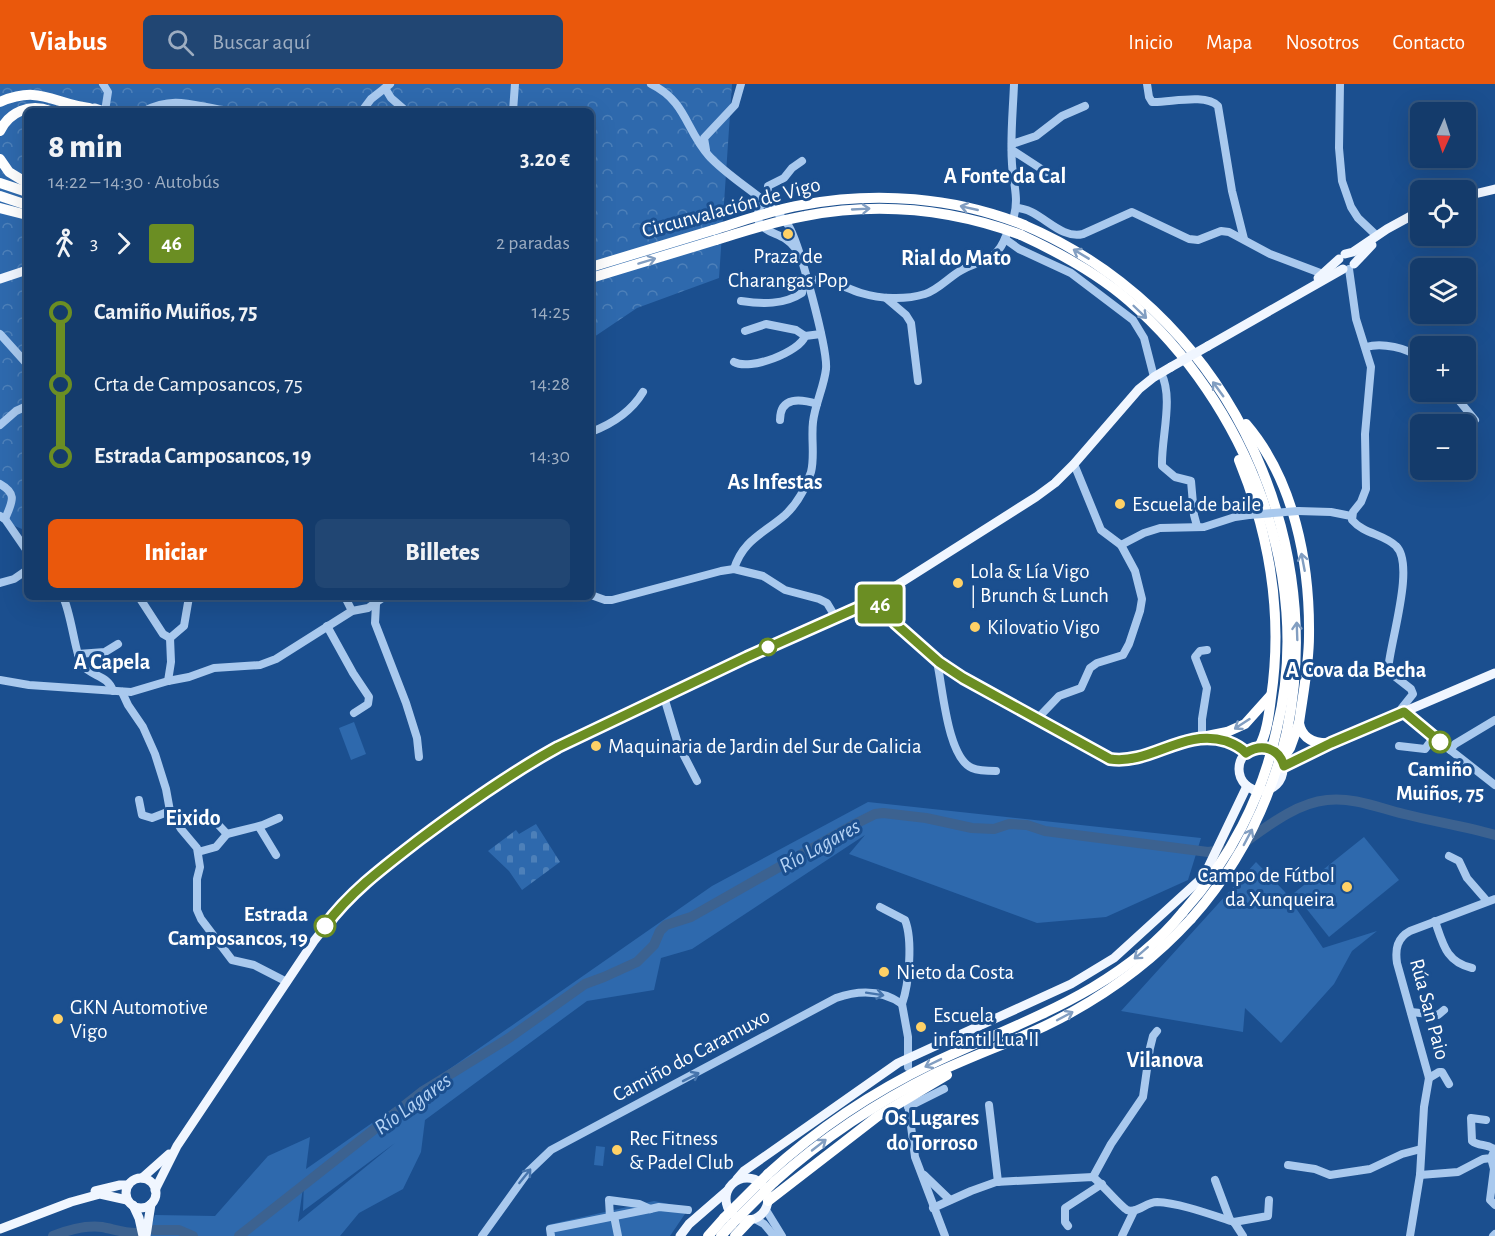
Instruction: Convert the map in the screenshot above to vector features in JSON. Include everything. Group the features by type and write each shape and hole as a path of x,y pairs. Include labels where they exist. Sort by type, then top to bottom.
{"highway":[{"path":"0,102 23,94 37,94 80,108"},
{"path":"0,131 5,122 17,112 24,110"},
{"path":"0,159 9,172 24,181"},
{"path":"0,183 24,191"},
{"path":"0,196 24,204"},
{"path":"0,208 24,213"},
{"name":"Circunvalación de Vigo","path":"594,266 715,235 803,216 871,209 900,209 965,217 1056,239 1095,262 1134,291 1178,333 1232,408 1250,440 1267,481 1288,550 1297,646 1293,694 1282,730 1243,824 1187,916 1140,968 1104,994 1064,1017 938,1072 885,1100 771,1178"},
{"name":"Circunvalación de Vigo","path":"1023,230 1091,271 1129,301 1163,334 1210,394 1237,441 1257,482 1275,541 1281,572 1285,605 1286,662 1282,730"},
{"name":"Circunvalación de Vigo","path":"594,278 715,235"},
{"path":"1210,394 1211,404 1232,442 1246,477 1260,520 1269,561 1276,623 1276,663 1265,732 1259,747"},
{"path":"1232,408 1260,440 1280,474 1297,530 1306,579 1309,636 1299,723 1283,763"},
{"path":"1203,737 1227,732 1245,724 1272,695"},
{"path":"1299,723 1302,734 1308,739 1331,743"},
{"name":"Circunvalación de Vigo","path":"708,1236 728,1221 828,1125 880,1091 932,1064 1055,1009 1096,986 1141,954 1187,916"},
{"path":"767,1205 878,1116 945,1076 1011,1045 1019,1038"},
{"path":"735,1236 752,1220"},
{"name":"Circunvalación de Vigo","path":"722,1236 728,1221"}],"main road":[{"path":"1476,194 1495,189"},
{"path":"1295,296 1342,256 1353,252 1410,216"},
{"path":"145,1232 155,1190 177,1146 314,941 348,898 367,881 489,789 529,763 664,696 878,599 1055,483 1124,405 1157,375 1349,267 1379,238 1400,222"},
{"path":"1342,256 1353,256 1349,267"},
{"path":"1342,256 1339,264 1349,267"},
{"path":"0,279 24,271"},
{"path":"1283,763 1495,673"},
{"path":"1259,747 1273,750 1283,763 1281,781 1274,788 1260,792 1247,786 1241,779 1239,770 1241,760 1246,753 1259,747"},
{"path":"680,1236 689,1224 727,1191 744,1171 865,1084 1060,989 1123,951 1207,872 1247,786"},
{"path":"0,1222 34,1209 120,1185 128,1185 154,1169 177,1146"},
{"path":"758,1180 762,1158"},
{"path":"141,1178 150,1182 155,1190"},
{"path":"727,1191 726,1203 735,1216 752,1220 767,1205 767,1190 758,1180 737,1179"},
{"path":"128,1185 126,1195 145,1232"},
{"path":"0,1229 71,1202 100,1194 142,1208 151,1203"},
{"path":"709,1206 726,1203"}],"street":[{"path":"103,84 108,92 105,108"},
{"path":"513,107 515,84"},
{"path":"651,84 664,90 675,102 707,153 790,228 821,334 826,370 813,422 811,473 795,504 785,515 751,540 739,555 734,569"},
{"path":"707,153 705,138 735,105 741,84"},
{"path":"1014,84 1012,147 1015,212 1028,210 1066,232 1076,235 1132,213 1189,239 1198,240 1226,231 1270,254 1321,273"},
{"path":"1148,84 1149,97 1152,102 1188,99 1211,101 1218,106 1235,210 1244,239"},
{"path":"1340,84 1339,148 1342,182 1351,207 1358,218 1377,236"},
{"path":"364,108 387,86 392,98 403,108"},
{"path":"150,108 176,101 214,108"},
{"path":"1012,147 1036,136 1062,116 1085,106"},
{"path":"1012,147 1046,172"},
{"path":"798,253 787,238 766,230 759,223 758,213 765,203 768,186 784,178 802,161"},
{"path":"741,301 784,302 802,293 807,281 816,279 831,281 858,292 886,298 911,297 933,290 962,270 991,258 1006,238 1019,249 1071,273 1133,320 1144,338 1157,375 1165,380 1166,406 1162,466 1175,477 1191,481 1197,526"},
{"path":"1349,267 1354,309 1366,347 1371,374 1365,434 1366,489 1352,516"},
{"path":"886,298 906,315 910,323 918,381"},
{"path":"745,331 766,324 796,330 805,336 821,334"},
{"path":"0,334 24,361"},
{"path":"734,362 743,365 760,363 789,351 804,340 805,336"},
{"path":"1366,347 1373,345 1410,352"},
{"path":"594,430 621,416 634,405 643,392"},
{"path":"780,420 781,410 787,404 800,399 817,404"},
{"path":"1460,402 1470,414"},
{"path":"0,424 24,407"},
{"path":"1037,719 1059,696 1081,687 1090,668 1096,663 1119,657 1126,650 1142,599 1135,571 1120,545 1101,530 1074,464"},
{"path":"0,484 11,491 13,496 2,517 24,546"},
{"path":"1120,545 1160,528 1209,526 1235,517 1298,511 1330,512 1352,516"},
{"path":"1352,516 1355,523 1394,544 1401,554 1403,581 1388,669 1389,673 1411,689 1413,694 1401,709 1495,785"},
{"path":"594,596 612,600 734,569 763,576 785,590 819,599 827,603 836,618"},
{"path":"0,583 14,579 24,572"},
{"path":"878,599 895,623 939,662 993,696 1104,757 1116,760 1132,759 1203,737 1231,743 1246,753"},
{"path":"64,600 82,665 108,680 143,727 155,754 170,811 181,829 195,844 200,867 196,898 197,910 201,919 232,960 254,965 287,982"},
{"path":"141,600 163,634 170,638"},
{"path":"170,638 184,626 188,600"},
{"path":"346,600 352,611"},
{"path":"0,680 29,685 136,691 214,668 265,663 282,656 352,611 368,608 381,600"},
{"path":"376,604 375,623 406,702 417,738 418,757"},
{"path":"327,626 352,673 369,697 368,704 354,713"},
{"path":"168,681 171,662 170,638"},
{"path":"78,654 105,652 118,644"},
{"path":"1203,737 1202,719 1207,688 1196,657 1200,651 1207,650"},
{"path":"939,662 938,667 953,744 962,761 972,768 996,771"},
{"path":"664,696 678,744 697,781"},
{"path":"1450,750 1455,744 1495,720"},
{"path":"1399,746 1425,749 1434,737"},
{"path":"139,800 142,815 152,818 170,811"},
{"path":"211,817 227,834"},
{"path":"198,852 216,847 227,834 259,827 279,818"},
{"path":"259,827 276,855"},
{"name":"Rúa San Paio","path":"1410,1236 1420,1175 1424,1107 1429,1078 1397,963 1397,944 1404,934 1491,900 1467,878 1459,861 1449,856"},
{"path":"880,907 905,920 908,927 909,959 902,1004 908,1037 908,1062"},
{"path":"1435,921 1446,953 1464,966 1473,968"},
{"name":"Camiño do Caramuxo","path":"482,1236 538,1161 551,1150 732,1056 836,998 854,992 874,993 886,995 902,1004"},
{"path":"1411,1011 1438,1014 1444,1010"},
{"path":"1094,1177 1111,1144 1143,1096 1150,1048 1157,1031"},
{"path":"1429,1078 1442,1072 1449,1084"},
{"path":"944,1089 908,1105 915,1157 945,1236"},
{"path":"989,1105 998,1182"},
{"path":"1486,1120 1471,1118 1472,1141 1489,1145 1495,1150 1491,1158 1494,1169 1490,1200 1495,1205"},
{"path":"1288,1165 1315,1169 1330,1175 1370,1169 1402,1154 1421,1149"},
{"path":"1420,1175 1458,1172 1483,1159 1491,1158"},
{"path":"924,1175 950,1200"},
{"path":"933,1208 998,1182 1094,1177 1122,1207 1129,1211 1155,1202 1232,1221 1268,1216 1269,1200"},
{"path":"1215,1180 1232,1221 1243,1236"},
{"path":"1068,1226 1065,1222 1065,1208 1102,1184"},
{"path":"618,1236 609,1200 639,1204 650,1209"},
{"path":"767,1205 769,1218 782,1236"},
{"path":"551,1236 550,1229 650,1209 688,1210"},
{"path":"1122,1236 1134,1211"},
{"path":"752,1220 764,1224 774,1236"}],"green space":[{"path":"0,84 732,84 719,278 637,308 594,337 594,108 24,108 24,530 0,520"},
{"path":"354,722 366,754 351,760 339,728"},
{"path":"868,802 1201,838 1188,880 1106,917 1037,923 849,854 865,835 692,949 661,958 654,990 587,1001 425,1120 421,1152 403,1189 359,1213 340,1236 148,1236 155,1215 215,1216 268,1156 310,1137 306,1169 712,886","holes":["395,1143 298,1222 304,1181 303,1211"]},
{"path":"536,824 560,862 522,890 509,871 488,851 516,830 519,834"},
{"name":"Campo de Fútbol da Xunqueira","path":"1364,837 1399,880 1329,937 1294,893"},
{"path":"1256,862 1285,892 1323,948 1377,931 1352,951 1334,984 1281,1043 1245,1008 1243,1032 1121,1011"},
{"path":"596,1146 605,1147 603,1166 594,1165"},
{"path":"654,1201 689,1208 670,1236 549,1236 547,1225"}],"waterway":[{"name":"Río Lagares","path":"1245,842 1294,810 1316,802 1337,799 1495,835"},
{"name":"Río Lagares","path":"239,1236 423,1091 509,1038 585,984 637,962 654,945 660,931 666,925 691,917 875,814 926,818 972,828 994,829 1009,824 1027,825 1045,831 1208,852 1222,850"},
{"name":"Río Lagares","path":"53,1236 89,1227 136,1233"},
{"name":"Río Lagares","path":"154,1230 179,1230 193,1236"}],"bus line":[{"name":"46","path":"325,926 359,887 471,801 529,763 747,657 873,601 879,603 895,623 939,662 963,678 1110,759 1132,759 1196,738 1208,737 1231,743 1246,753 1259,747 1268,748 1280,756 1284,766 1404,712 1440,742"}],"place":[{"name":"Praza de Charangas Pop","path":"788,234"},
{"name":"Escuela de baile","path":"1120,504"},
{"name":"Lola & Lía Vigo | Brunch & Lunch","path":"958,583"},
{"name":"Kilovatio Vigo","path":"975,627"},
{"name":"Camiño Muiños, 75","path":"1440,742"},
{"name":"Maquinaria de Jardin del Sur de Galicia","path":"596,746"},
{"name":"Campo de Fútbol da Xunqueira","path":"1347,887"},
{"name":"Estrada Camposancos, 19","path":"325,926"},
{"name":"Nieto da Costa","path":"884,972"},
{"name":"GKN Automotive Vigo","path":"58,1019"},
{"name":"Escuela infantil Lua II","path":"921,1027"},
{"name":"Rec Fitness & Padel Club","path":"617,1150"}],"district":[{"name":"A Fonte da Cal","path":"1005,175"},
{"name":"Rial do Mato","path":"956,257"},
{"name":"As Infestas","path":"775,481"},
{"name":"A Capela","path":"112,661"},
{"name":"A Cova da Becha","path":"1356,669"},
{"name":"Eixido","path":"193,817"},
{"name":"Vilanova","path":"1165,1059"},
{"name":"Os Lugares do Torroso","path":"932,1130"}]}
